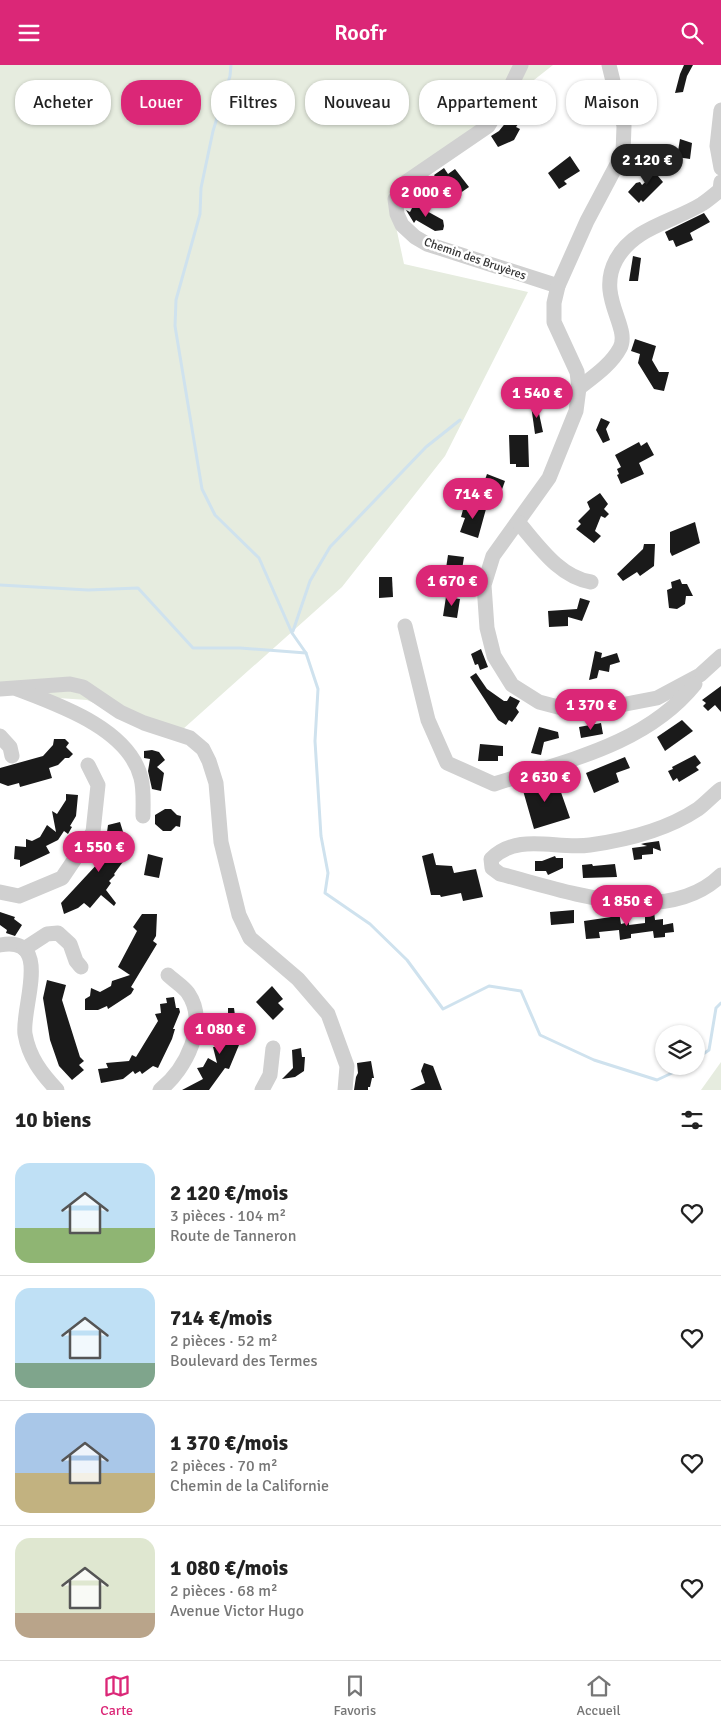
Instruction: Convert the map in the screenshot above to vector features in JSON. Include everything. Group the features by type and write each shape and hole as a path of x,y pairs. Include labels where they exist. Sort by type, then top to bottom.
{"street":[{"name":"Chemin des Bruyères","path":"521,65 505,98 488,126 406,182 395,199 397,214 402,225 415,237 427,244 558,286"},
{"path":"609,65 616,100 624,126 623,153 587,221 558,286 554,303 554,322 577,372 579,388 576,411 549,478 493,556 487,572 484,598 487,628 494,656 504,674 516,689 539,702 558,707 600,709 657,698 700,675 721,656"},
{"path":"721,110 717,146 721,168"},
{"path":"579,388 606,365 621,347 621,328 610,300 608,283 616,259 637,235 701,205 720,190 721,182"},
{"path":"518,522 566,573 578,580 590,582"},
{"path":"405,626 428,720 447,763 494,783 604,749 668,712 695,685 700,675"},
{"path":"0,689 70,684 83,687 120,712 144,723 190,738 203,749 210,761 216,783 221,842 239,915 250,938 298,979 328,1014 346,1066 345,1090"},
{"path":"16,688 78,712 128,749 141,778 143,816"},
{"path":"0,736 10,747 12,756"},
{"path":"0,892 19,896 62,878 93,832 98,785 88,765"},
{"path":"721,789 698,809 641,834 587,845 543,843 513,846 500,851 491,859 492,868 500,874 588,898 636,904 691,894 713,883 721,875"},
{"path":"24,949 47,935 58,933 70,944 81,967"},
{"path":"0,945 24,949 32,960 32,977 25,1013 28,1047 38,1069 56,1090"},
{"path":"160,1090 180,1069 195,1035 194,1005 187,991 168,975"},
{"path":"262,1090 270,1075 273,1049"}],"shaded area":[{"path":"0,65 553,65 534,80 419,80 419,125 477,125 389,194 404,264 528,292 445,456 342,587 173,738 87,700 0,694"},
{"path":"721,1062 721,1090 701,1090"}],"building":[{"path":"684,65 693,65 687,76 683,92 675,93 680,74"},
{"path":"504,125 518,125 516,127 520,129 514,140 498,147 491,136"},
{"path":"680,139 692,143 690,159 677,157"},
{"path":"570,156 580,171 564,181 567,184 559,189 548,173"},
{"path":"657,164 663,170 658,176 663,182 643,202 641,200 639,203 628,192 636,183 640,182 642,185 655,173 651,169"},
{"path":"444,168 448,174 455,169 469,187 456,196 454,193 449,197 434,175"},
{"path":"414,204 443,220 443,230 435,231 416,220 414,223 406,210 410,212"},
{"path":"704,213 710,222 690,233 693,240 676,247 673,240 669,241 665,232"},
{"path":"633,256 641,258 638,281 629,281"},
{"path":"635,339 656,346 652,360 659,372 669,372 664,391 654,389 638,363 640,354 631,351"},
{"path":"537,404 543,432 535,434 531,405"},
{"path":"601,418 610,422 606,429 610,440 603,443 596,430"},
{"path":"509,435 528,435 529,467 516,467 516,464 510,464"},
{"path":"639,442 641,446 647,442 654,455 639,463 644,474 621,484 617,475 619,474 617,469 621,467 615,455"},
{"path":"487,474 505,481 499,498 481,491"},
{"path":"600,493 608,504 604,509 609,514 605,518 601,516 595,531 601,536 594,543 576,529 581,524 578,521 590,509 587,502"},
{"path":"470,503 486,509 478,538 460,532 465,518 461,517 464,506 468,508"},
{"path":"695,522 700,543 672,556 670,552 670,532"},
{"path":"644,544 655,544 654,566 640,576 637,572 623,581 617,574 643,549"},
{"path":"448,555 464,557 461,576 445,575"},
{"path":"379,577 392,577 393,597 379,598"},
{"path":"680,579 682,584 687,584 693,596 686,596 685,604 677,609 669,608 667,590 672,588 671,582"},
{"path":"446,597 460,599 457,618 443,616"},
{"path":"580,598 590,601 582,621 568,617 568,626 549,627 548,611 577,609"},
{"path":"481,649 488,667 480,670 478,664 475,665 471,654"},
{"path":"595,651 602,653 601,658 617,653 620,662 610,665 609,672 599,670 597,678 589,680"},
{"path":"476,673 487,689 504,701 507,701 510,696 520,701 516,708 519,712 512,722 509,720 506,725 498,720 470,677"},
{"path":"721,686 721,712 715,705 708,711 703,706 706,703 702,700"},
{"path":"682,720 693,731 665,751 657,737"},
{"path":"601,723 603,734 581,738 579,727"},
{"path":"539,727 558,732 559,738 544,742 541,755 531,753"},
{"path":"54,739 65,739 69,743 66,747 73,754 69,758 65,758 58,765 49,768 52,778 20,787 19,783 8,786 0,783 0,768 43,756 53,745"},
{"path":"480,744 503,746 503,756 498,756 498,761 478,761"},
{"path":"152,750 159,752 165,760 157,767 164,773 161,791 152,789 148,771 150,759 144,758 144,751"},
{"path":"695,755 701,763 696,767 699,770 679,782 677,778 673,781 668,771"},
{"path":"625,757 630,768 616,773 619,782 594,793 586,773"},
{"path":"551,776 552,779 556,778 570,818 534,829 522,787"},
{"path":"66,794 78,795 76,816 68,834 64,831 58,840 46,846 50,853 20,867 20,860 14,859 15,846 26,847 26,839 32,841 40,837 47,825 56,832 52,811 57,814 66,800"},
{"path":"165,809 171,809 181,816 180,827 176,826 171,831 163,831 155,824 155,815"},
{"path":"120,822 124,835 121,848 123,849 123,854 128,855 109,881 111,883 106,890 116,903 114,906 101,895 90,908 84,903 64,914 61,903 107,851 101,843 106,839 108,825"},
{"path":"659,841 661,851 653,848 653,854 642,855 642,859 634,860 632,848 647,846 641,844"},
{"path":"433,853 436,865 452,866 454,873 476,869 483,897 463,901 461,893 441,897 440,895 431,895 422,856"},
{"path":"148,854 163,858 159,878 144,875"},
{"path":"555,856 556,858 563,858 563,868 548,875 546,871 535,871 535,861 542,861"},
{"path":"592,864 593,866 615,864 617,877 583,878 582,865"},
{"path":"574,910 574,923 551,925 550,912"},
{"path":"654,911 655,920 663,919 663,925 673,923 674,932 665,933 665,937 654,938 653,931 631,934 631,938 620,940 619,930 599,932 600,938 586,939 584,921 611,917 611,913 619,912 621,924 629,922 629,925 645,923 645,912"},
{"path":"0,912 15,917 14,919 22,925 15,936 6,933 7,930 0,925"},
{"path":"142,914 157,914 156,936 153,941 157,944 131,987 134,989 131,994 108,1009 107,1006 98,1010 85,1010 85,999 90,996 91,988 100,992 111,986 112,981 130,975 118,967 137,931 133,927"},
{"path":"47,980 66,985 62,1000 80,1057 84,1061 79,1065 84,1070 72,1080 59,1066 50,1040 43,998"},
{"path":"272,986 283,999 278,1003 284,1009 273,1020 256,1002"},
{"path":"174,997 176,1008 179,1008 180,1012 173,1029 175,1029 172,1039 158,1068 153,1066 142,1074 140,1071 135,1074 133,1071 123,1079 101,1083 98,1069 108,1068 106,1063 129,1061 132,1055 136,1057 158,1021 155,1014 161,1013 160,1004 167,1003 166,998"},
{"path":"228,1008 234,1008 239,1045 229,1069 225,1068 209,1090 182,1090 203,1079 197,1068 203,1067 208,1058 217,1063 213,1047 217,1047 220,1039 219,1026 228,1026"},
{"path":"301,1048 302,1057 305,1057 304,1071 295,1077 282,1079 293,1068 292,1050"},
{"path":"371,1061 374,1078 372,1078 370,1087 368,1087 368,1090 354,1090 358,1073 357,1063"},
{"path":"424,1063 433,1066 442,1090 410,1090 425,1083 421,1071"}],"waterway":[{"path":"231,65 230,76 213,131 201,188 200,214 176,300 175,326 202,489 215,515 259,558 292,633 306,653 318,689 315,741 321,836 328,873 325,893 370,924 407,960 443,1009 489,986 521,991 540,1035 594,1060 657,1080 668,1075"},
{"path":"293,631 310,581 330,547 426,447 460,420"},
{"path":"0,585 88,590 138,588 193,648 240,648 306,653"},
{"path":"705,1053 709,1050 716,1008 721,1003"}]}
